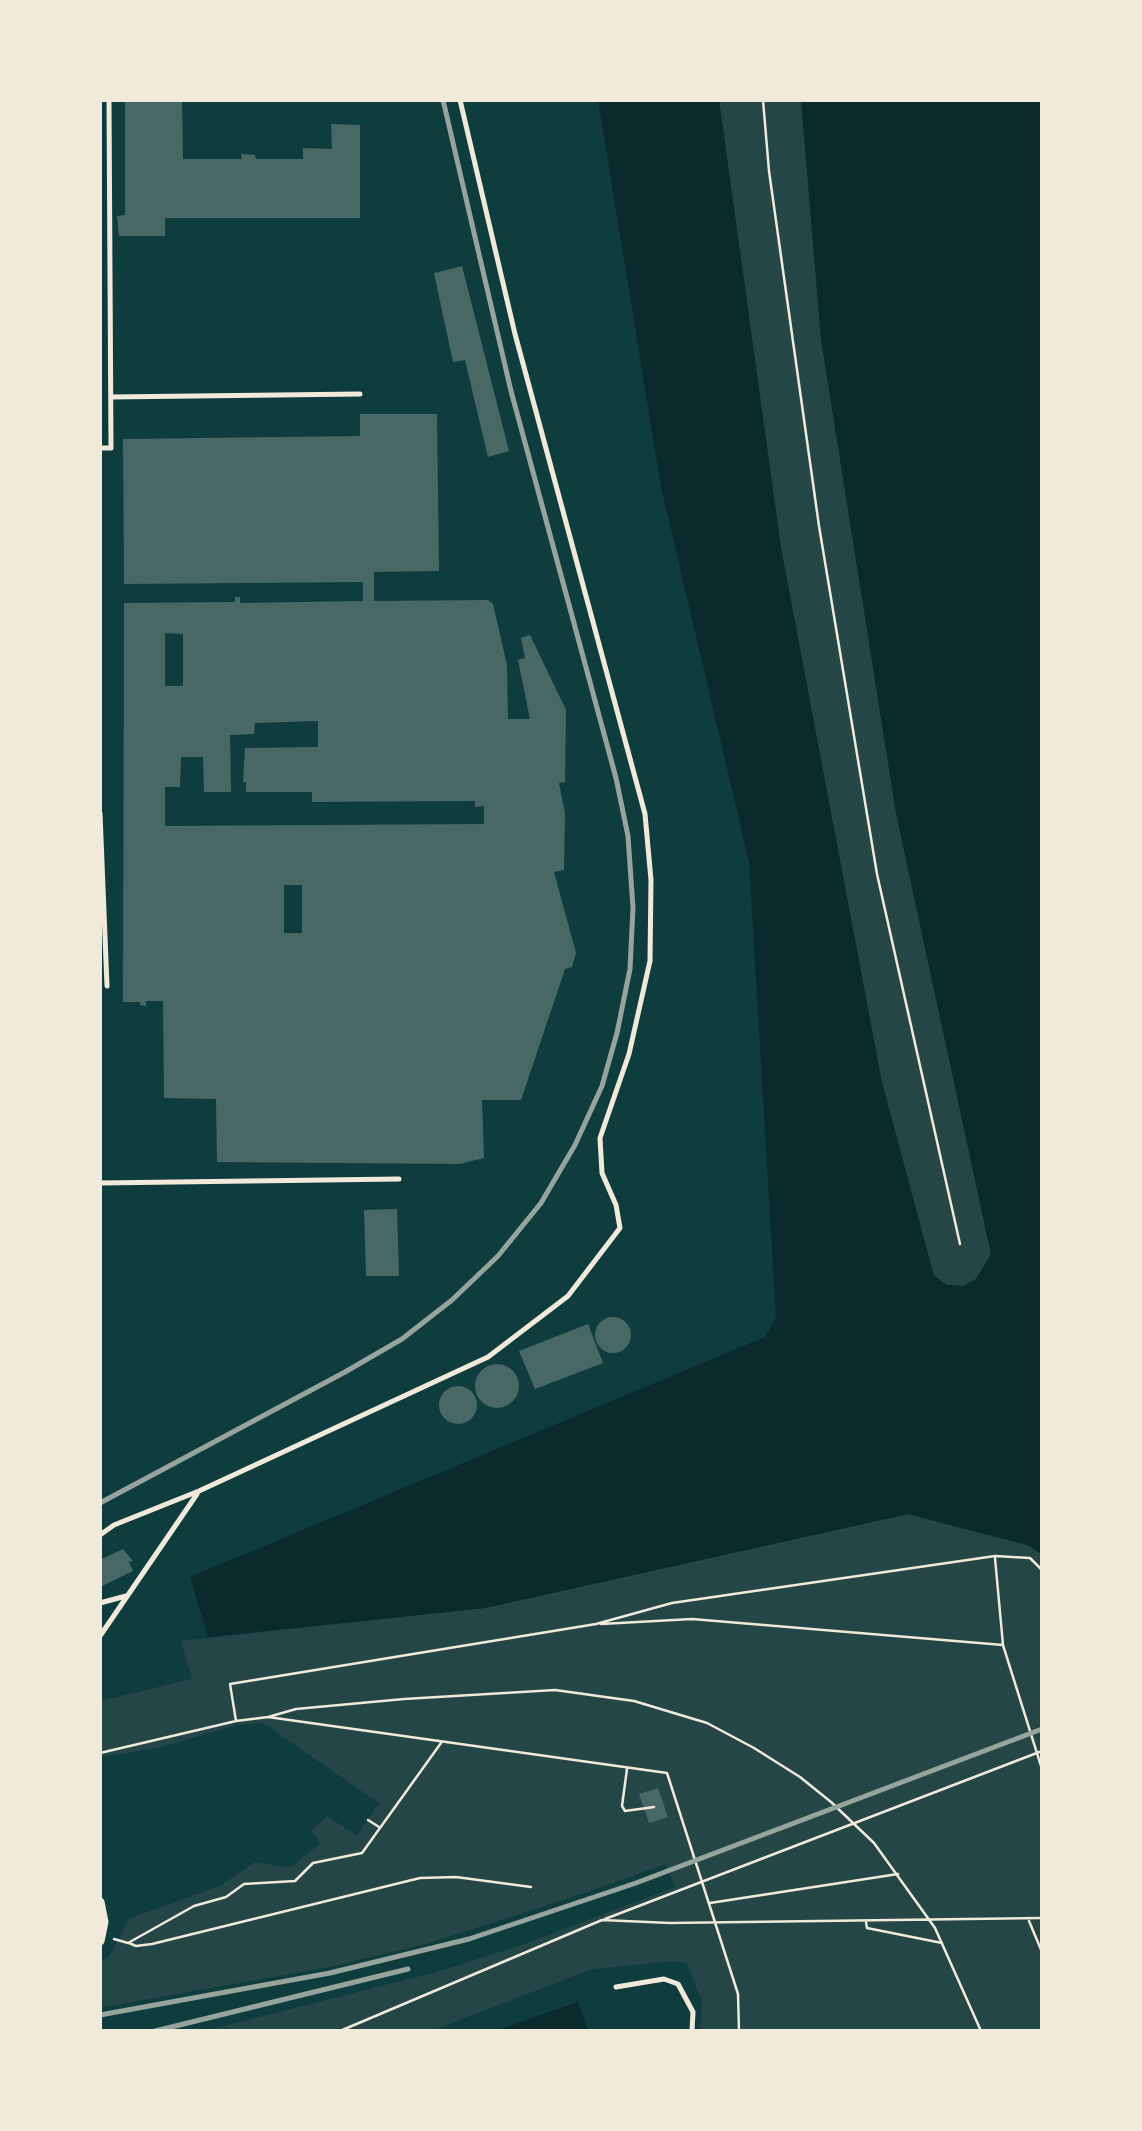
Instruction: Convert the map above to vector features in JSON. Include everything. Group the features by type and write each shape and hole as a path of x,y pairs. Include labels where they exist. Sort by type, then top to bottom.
{"street":[{"path":"100,1902 101,1939"}],"lane":[{"path":"100,448 111,448 109,100"},
{"path":"100,1535 114,1525 198,1492 488,1357 568,1296 620,1228 616,1205 602,1173 600,1138 629,1054 650,961 651,880 645,814 515,334 460,100"},
{"path":"111,397 360,394"},
{"path":"100,813 107,986"},
{"path":"100,1183 399,1179"},
{"path":"100,1636 198,1492"},
{"path":"100,1603 128,1595"},
{"path":"616,1987 664,1979 678,1984 692,2012 692,2031"}],"path":[{"path":"763,100 769,171 819,526 877,874 960,1244"},
{"path":"236,1721 230,1684 596,1624 672,1603 995,1556 1030,1558 1042,1570"},
{"path":"995,1556 1003,1645 1042,1769"},
{"path":"596,1624 692,1619 1003,1645"},
{"path":"100,1753 296,1709 496,1691 555,1690 634,1701 706,1723 754,1748 832,1802 874,1843 900,1874 943,1944 981,2031"},
{"path":"268,1718 667,1773 739,1998 739,2031"},
{"path":"128,1942 244,1884 295,1881 313,1863 362,1853 443,1741"},
{"path":"340,2031 677,1890 1042,1751"},
{"path":"628,1768 622,1806 625,1811 654,1807"},
{"path":"368,1820 380,1828"},
{"path":"710,1903 900,1874"},
{"path":"101,1939 141,1946 420,1878 456,1877 531,1887"},
{"path":"1028,1918 1042,1952"},
{"path":"602,1920 1042,1918"},
{"path":"866,1920 868,1928 943,1944"}],"shaded area":[{"path":"598,100 719,100 781,548 882,1083 934,1276 947,1285 963,1286 976,1279 991,1254 896,813 821,339 801,100 1042,100 1042,1554 1027,1545 908,1514 485,1608 208,1637 190,1577 765,1337 776,1318 749,862 661,487"},
{"path":"719,100 801,100 821,339 896,813 991,1254 976,1279 963,1286 947,1285 934,1276 882,1083 781,548"},
{"path":"908,1514 1027,1545 1042,1554 1042,2031 700,2031 702,2000 687,1964 675,1961 592,1969 431,2031 204,2031 433,1973 519,1946 675,1887 665,1864 426,1944 329,1967 100,2008 100,1962 109,1957 130,1918 220,1886 255,1862 290,1868 321,1843 311,1831 327,1816 357,1836 379,1803 263,1723 237,1725 158,1748 100,1757 100,1701 192,1679 181,1641 485,1608"},
{"path":"578,2002 588,2031 495,2031"}],"building":[{"path":"125,100 182,100 183,159 242,159 241,154 255,155 256,159 303,159 303,148 332,149 331,124 360,125 360,218 165,218 165,236 119,236 117,216 125,215"},
{"path":"462,266 509,451 488,457 465,360 453,362 434,273"},
{"path":"360,414 437,414 439,571 374,572 374,601 488,600 493,604 507,665 508,719 530,719 518,660 525,658 521,638 530,635 566,710 565,782 559,783 565,813 564,870 554,872 576,953 572,967 565,969 521,1100 482,1100 484,1158 459,1164 217,1162 216,1099 164,1098 163,1001 146,1001 146,1006 123,1002 124,603 235,602 235,597 240,597 240,603 363,601 363,582 124,584 123,439 360,436","holes":["165,633 183,634 183,686 165,686","318,721 318,747 245,748 246,792 312,792 312,802 475,801 475,807 484,806 484,824 165,826 165,787 180,787 181,757 203,757 204,792 231,792 230,735 254,734 255,723","284,885 302,885 302,933 284,933"]},
{"path":"397,1209 399,1276 366,1276 364,1210"},
{"path":"613,1317 626,1322 631,1335 626,1348 613,1353 600,1348 595,1335 600,1322"},
{"path":"588,1324 603,1363 535,1389 519,1351"},
{"path":"497,1364 513,1370 519,1386 513,1402 497,1408 481,1402 475,1386 481,1370"},
{"path":"458,1386 471,1392 477,1405 471,1418 458,1424 445,1418 439,1405 445,1392"},
{"path":"123,1549 133,1561 129,1562 133,1571 100,1587 100,1560"},
{"path":"658,1788 668,1817 649,1823 639,1794"}],"railway":[{"path":"100,1503 345,1372 402,1339 452,1300 498,1256 541,1203 575,1145 602,1086 617,1033 630,969 633,908 628,836 616,778 511,391 443,100"},
{"path":"100,2015 330,1973 469,1939 636,1883 1042,1729"},
{"path":"155,2031 408,1969"}]}
